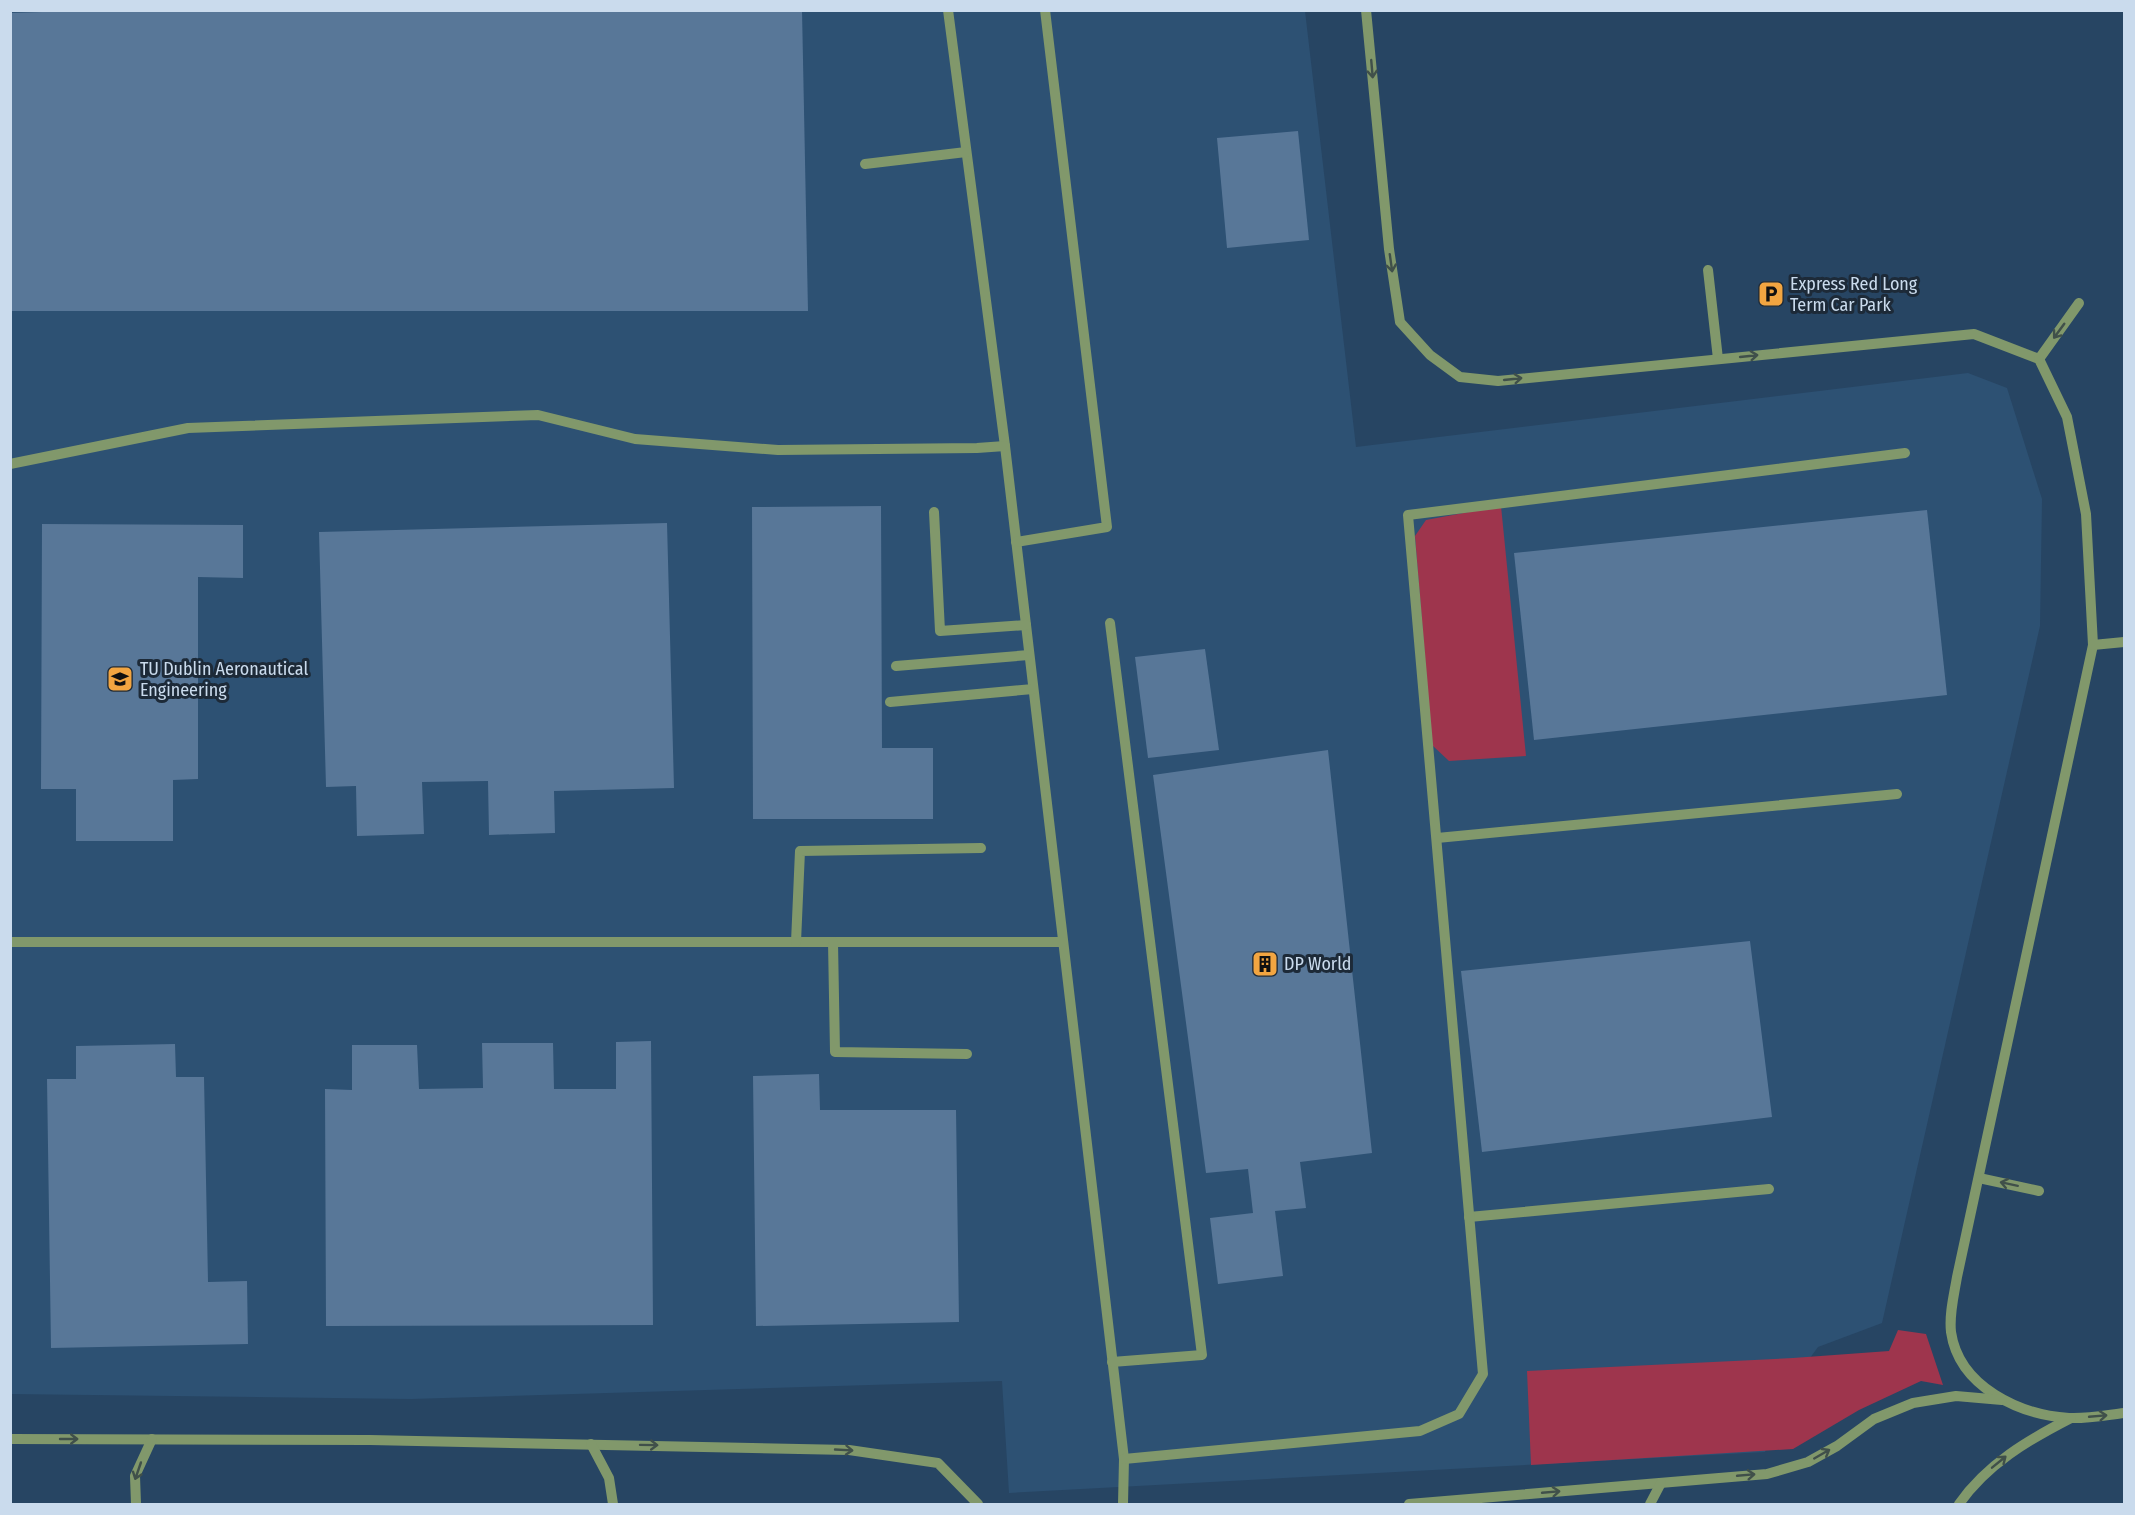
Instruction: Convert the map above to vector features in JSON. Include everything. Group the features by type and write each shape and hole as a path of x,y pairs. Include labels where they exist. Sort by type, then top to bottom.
{"street":[{"path":"948,10 1005,446 1124,1458 1123,1504"},
{"path":"1016,542 1107,527 1045,10"},
{"path":"1366,10 1389,249 1400,322 1430,355 1460,376 1498,381 1974,334 2039,359 2067,417 2086,514 2092,645 1952,1307 1952,1332 1959,1355 1969,1372 2002,1400"},
{"path":"865,164 966,152"},
{"path":"1708,270 1718,359"},
{"path":"2039,359 2079,303"},
{"path":"10,464 188,428 538,415 635,439 778,450 1005,446"},
{"path":"1124,1458 1419,1431 1459,1414 1483,1374 1408,514 1905,453"},
{"path":"934,512 940,631 1026,625"},
{"path":"1110,623 1203,1355 1112,1362"},
{"path":"2092,645 2124,642"},
{"path":"896,666 1029,655"},
{"path":"890,702 1033,690"},
{"path":"1437,838 1897,794"},
{"path":"796,942 800,851 981,849"},
{"path":"10,942 1063,942"},
{"path":"833,942 835,1052 967,1054"},
{"path":"1979,1178 2039,1191"},
{"path":"1469,1217 1768,1189"},
{"path":"1410,1504 1767,1473 1808,1462 1837,1446 1874,1419 1913,1403 1956,1396 2002,1400 2047,1415 2071,1418 2124,1413"},
{"path":"1959,1504 1987,1472 2006,1456 2025,1442 2071,1418"},
{"path":"10,1439 591,1444 849,1450 938,1463 978,1504"},
{"path":"136,1504 135,1476 152,1439"},
{"path":"591,1444 609,1478 613,1504"},
{"path":"1650,1504 1661,1483"}],"shaded area":[{"path":"11,11 1305,11 1356,447 1968,373 2007,388 2042,499 2040,626 1882,1323 1818,1347 1791,1384 1765,1452 1009,1493 1002,1381 411,1399 11,1394"},
{"path":"1501,506 1526,756 1449,761 1432,745 1415,536 1426,520"},
{"path":"1898,1330 1926,1334 1943,1385 1921,1381 1859,1410 1793,1449 1531,1465 1527,1371 1889,1351"}],"building":[{"path":"105,10 802,10 808,311 12,311 10,13"},
{"path":"1298,131 1309,240 1227,248 1217,138"},
{"path":"881,506 882,748 933,748 933,819 753,819 752,507"},
{"path":"1927,510 1947,695 1534,740 1514,553"},
{"path":"667,523 674,788 554,791 555,833 489,835 488,781 422,782 424,834 357,836 356,786 326,787 319,532"},
{"name":"TU Dublin Aeronautical Engineering","path":"42,524 243,525 243,578 198,577 198,779 173,780 173,841 76,841 76,789 41,789"},
{"path":"1205,649 1219,750 1148,758 1135,657"},
{"name":"DP World","path":"1328,750 1372,1153 1300,1162 1306,1208 1275,1211 1283,1276 1218,1284 1210,1218 1253,1213 1248,1169 1206,1173 1153,775"},
{"path":"1750,941 1772,1117 1482,1152 1461,971"},
{"path":"651,1041 653,1325 326,1326 325,1089 352,1090 352,1045 417,1045 419,1089 483,1088 482,1043 553,1043 554,1089 616,1089 616,1042"},
{"path":"175,1044 176,1077 204,1077 208,1282 247,1281 248,1344 51,1348 47,1079 76,1079 76,1046"},
{"path":"819,1074 820,1110 956,1110 959,1322 756,1326 753,1076"}],"place":[{"name":"Express Red Long Term Car Park","path":"1771,294"},
{"name":"TU Dublin Aeronautical Engineering","path":"120,679"},
{"name":"DP World","path":"1265,964"}]}
